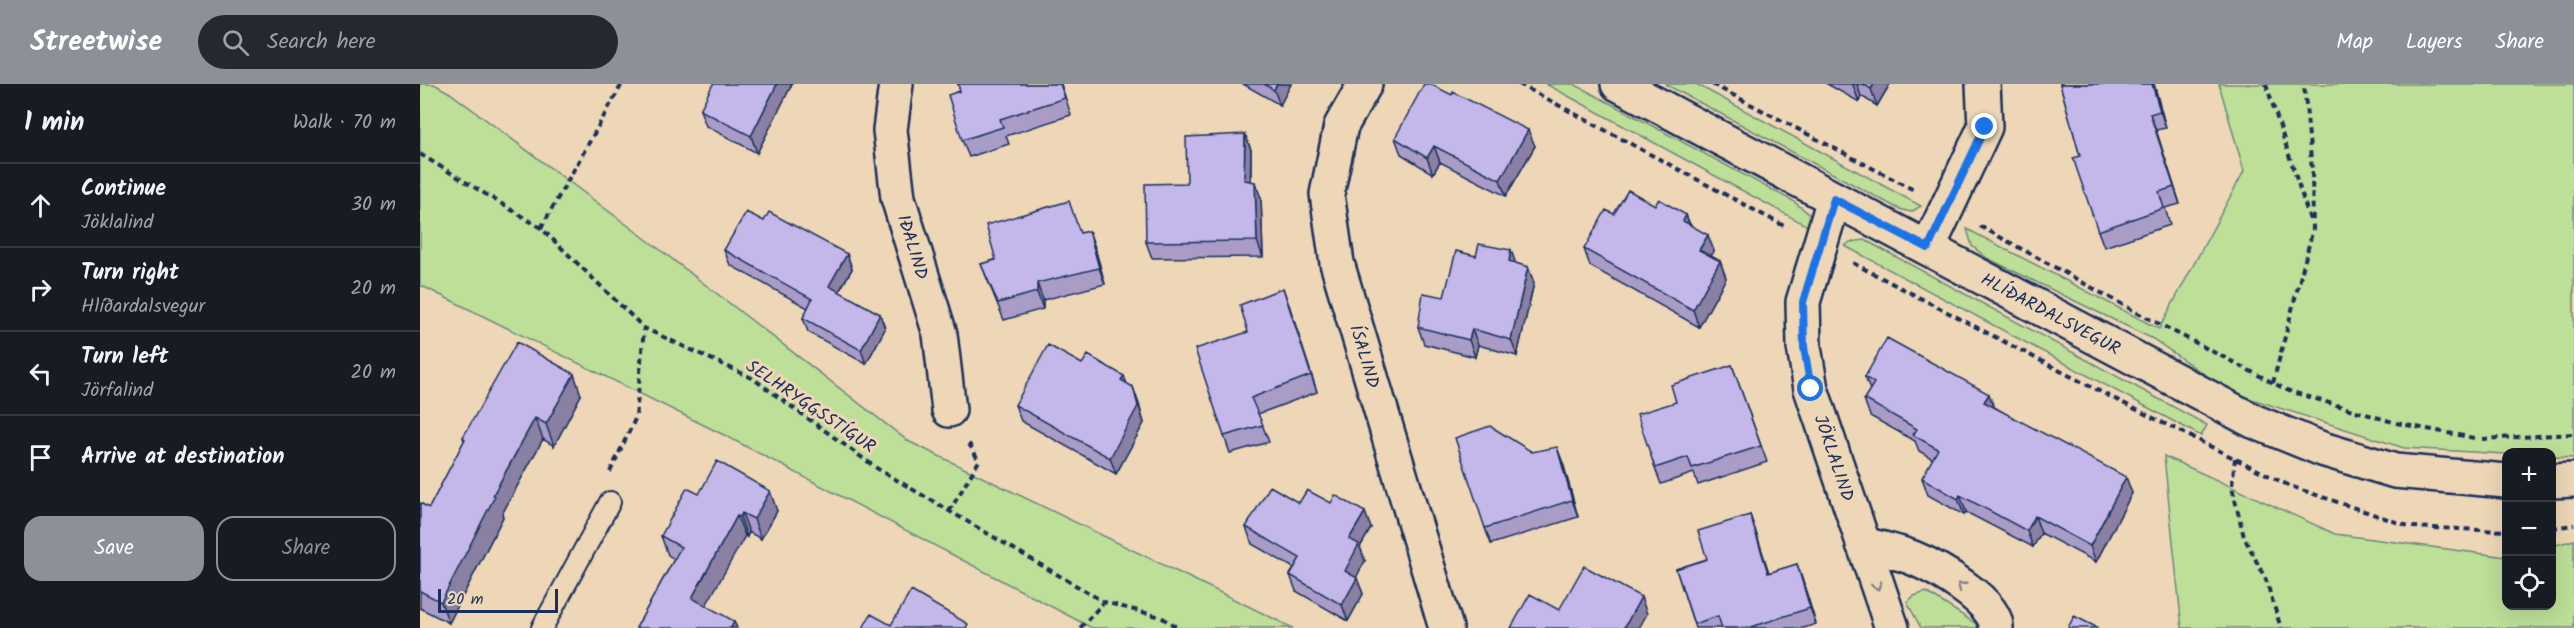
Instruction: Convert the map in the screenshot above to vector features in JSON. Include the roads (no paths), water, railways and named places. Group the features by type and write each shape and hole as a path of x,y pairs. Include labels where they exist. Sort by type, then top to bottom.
{"street":[{"name":"IÐALIND","path":"896,84 890,130 898,198 940,334 949,410"},
{"name":"ÍSALIND","path":"1365,84 1341,126 1328,194 1337,262 1446,628"},
{"name":"HLÍÐARDALSVEGUR","path":"1618,84 2151,369 2253,421 2322,449 2395,471 2502,481"},
{"path":"1928,248 1985,127 1983,84"},
{"name":"JÖKLALIND","path":"1834,199 1803,302 1804,347 1811,389 1892,628"},
{"path":"2556,481 2574,480"},
{"path":"1863,544 1913,558 1955,580 1990,609 1997,619 1996,628"}],"lane":[{"path":"542,628 610,502"}]}
